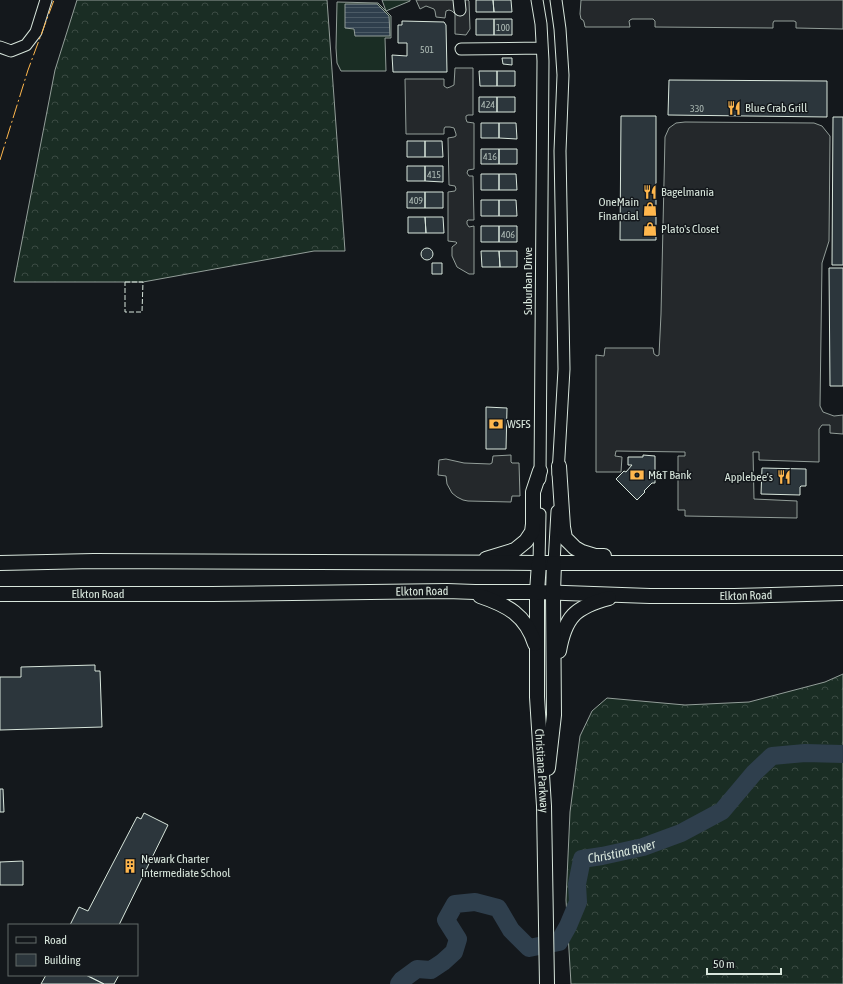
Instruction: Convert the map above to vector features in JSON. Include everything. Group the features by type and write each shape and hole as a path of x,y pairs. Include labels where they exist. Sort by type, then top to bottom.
{"main road":[{"path":"559,466 565,538 575,548 595,556 670,555 689,563"},
{"path":"474,563 515,550 526,541 532,532 533,492 540,471"},
{"path":"0,563 94,561 843,563"},
{"name":"Christiana Parkway","path":"539,563 537,592 537,697 544,806"},
{"name":"Christiana Parkway","path":"544,806 554,715 554,563"},
{"path":"469,592 500,603 514,612 529,630 537,651"},
{"name":"Elkton Road","path":"0,594 537,592 619,596 734,596 843,593"},
{"path":"554,683 563,634 570,618 583,607 595,602 619,596"},
{"path":"544,806 546,981"}],"street":[{"path":"0,47 11,51 26,45 36,32 46,0"},
{"name":"Suburban Drive","path":"537,0 541,24 543,61 539,563"},
{"path":"554,563 564,369 560,151 563,75 560,29 556,0"},
{"path":"461,49 542,48"}],"green space":[{"path":"77,0 327,0 345,251 314,251 143,282 14,282 55,70"},
{"path":"382,0 410,0 410,1 386,11"},
{"path":"337,2 378,3 391,16 391,38 385,38 386,71 341,71 337,63 336,48"},
{"path":"843,674 843,984 571,984 566,900 570,812 580,736 592,711 607,698 685,705 749,702 825,682"}],"shaded area":[{"path":"416,0 468,0 470,29 466,35 455,34 455,14 452,11 446,11 445,18 436,17 434,9 426,6 420,9"},
{"path":"581,0 843,0 843,29 796,28 796,22 794,21 774,21 773,28 655,27 655,21 653,19 632,19 629,21 630,27 585,27 580,14"},
{"path":"455,68 473,68 473,115 466,116 466,119 467,122 474,123 474,169 468,170 467,173 469,176 473,176 474,220 468,220 467,224 469,227 474,226 474,274 469,274 457,267 452,256 452,247 457,243 448,241 448,192 455,191 456,189 455,186 449,185 448,138 456,136 454,128 445,127 444,134 406,134 405,79 444,79 444,86 447,88 454,85"},
{"path":"676,123 814,123 822,126 830,136 829,241 822,263 820,406 823,412 834,416 843,415 843,434 830,433 830,425 822,425 819,429 819,462 759,460 759,452 753,452 754,499 797,501 797,518 685,516 685,510 678,510 678,456 685,456 685,452 616,451 615,456 622,457 621,472 596,472 596,355 604,356 605,348 653,348 654,354 657,356 659,355 665,137 669,128"},
{"path":"511,455 512,463 519,463 520,496 512,496 511,502 463,500 452,493 447,484 446,476 438,475 439,460 446,459 464,463 490,464 492,463 493,456"}],"water":[{"path":"345,4 377,4 389,16 390,36 355,36 354,29 345,28"}],"building":[{"path":"476,0 493,0 494,12 476,12"},
{"path":"493,0 511,0 512,12 494,12"},
{"path":"476,19 494,19 494,35 476,35"},
{"path":"494,19 512,19 512,35 494,35"},
{"path":"402,21 444,22 446,25 447,72 393,72 392,55 407,56 407,43 398,43 398,25 402,25"},
{"path":"502,58 512,58 512,65 503,64"},
{"path":"479,71 497,71 497,86 480,86"},
{"path":"497,71 515,71 515,86 497,86"},
{"path":"669,80 827,81 827,117 668,115"},
{"path":"479,97 497,97 497,112 479,112"},
{"path":"497,97 515,97 515,112 497,112"},
{"path":"621,116 656,116 656,240 620,240"},
{"path":"833,117 843,117 843,265 832,265"},
{"path":"481,123 499,123 499,138 481,138"},
{"path":"499,123 516,123 517,139 499,138"},
{"path":"407,141 425,141 425,157 407,157"},
{"path":"425,141 442,141 443,157 425,157"},
{"path":"481,149 499,149 499,164 481,164"},
{"path":"499,149 517,149 517,164 499,164"},
{"path":"407,166 425,166 425,181 407,181"},
{"path":"425,166 443,166 443,182 425,181"},
{"path":"481,174 499,174 499,190 481,190"},
{"path":"499,174 516,174 517,190 499,190"},
{"path":"407,192 425,192 425,208 407,208"},
{"path":"425,192 443,192 443,208 425,208"},
{"path":"481,200 499,200 499,216 481,216"},
{"path":"499,200 516,200 517,216 499,216"},
{"path":"408,217 425,217 426,233 408,233"},
{"path":"425,217 443,217 444,233 426,233"},
{"path":"481,226 499,226 499,242 481,242"},
{"path":"499,226 517,226 517,242 499,242"},
{"path":"429,248 432,249 432,259 425,260 422,259 421,252 422,249"},
{"path":"481,251 499,251 500,267 482,267"},
{"path":"499,251 517,251 517,267 500,267"},
{"path":"432,263 442,263 442,274 432,274"},
{"path":"829,268 843,268 843,386 830,386"},
{"path":"486,407 507,408 506,449 486,449"},
{"name":"M&T Bank","path":"643,455 655,456 655,483 652,483 637,500 616,479 624,471 626,472 632,465 628,465 628,457 643,457"},
{"name":"Applebee's","path":"762,468 806,469 806,486 800,487 800,495 761,494"},
{"path":"95,665 95,671 100,671 102,727 0,730 0,677 21,677 21,667"},
{"path":"0,789 3,789 4,812 0,812"},
{"name":"Newark Charter Intermediate School","path":"144,813 168,825 119,924 70,924 79,907 88,911 137,817 141,819"},
{"path":"23,861 23,885 0,885 0,862"},
{"path":"45,976 88,976 104,984 41,984"},
{"path":"88,976 118,976 114,984 104,984"}],"waterway":[{"name":"Christina River","path":"399,984 417,969 431,970 454,952 458,939 446,920 455,904 475,902 498,908 511,930 529,948 559,942 568,926 578,902 577,884 582,859 643,847 681,833 722,811 754,773 772,756 805,753 843,754"}],"fence":[{"path":"125,282 143,282 142,312 125,312 125,282"}],"power":[{"path":"0,160 28,70 54,0"}],"place":[{"name":"Blue Crab Grill","path":"734,108"},
{"name":"Bagelmania","path":"650,192"},
{"name":"OneMain Financial","path":"650,209"},
{"name":"Plato's Closet","path":"650,229"},
{"name":"WSFS","path":"496,424"},
{"name":"M&T Bank","path":"637,475"},
{"name":"Applebee's","path":"784,477"},
{"name":"Newark Charter Intermediate School","path":"130,866"}]}
